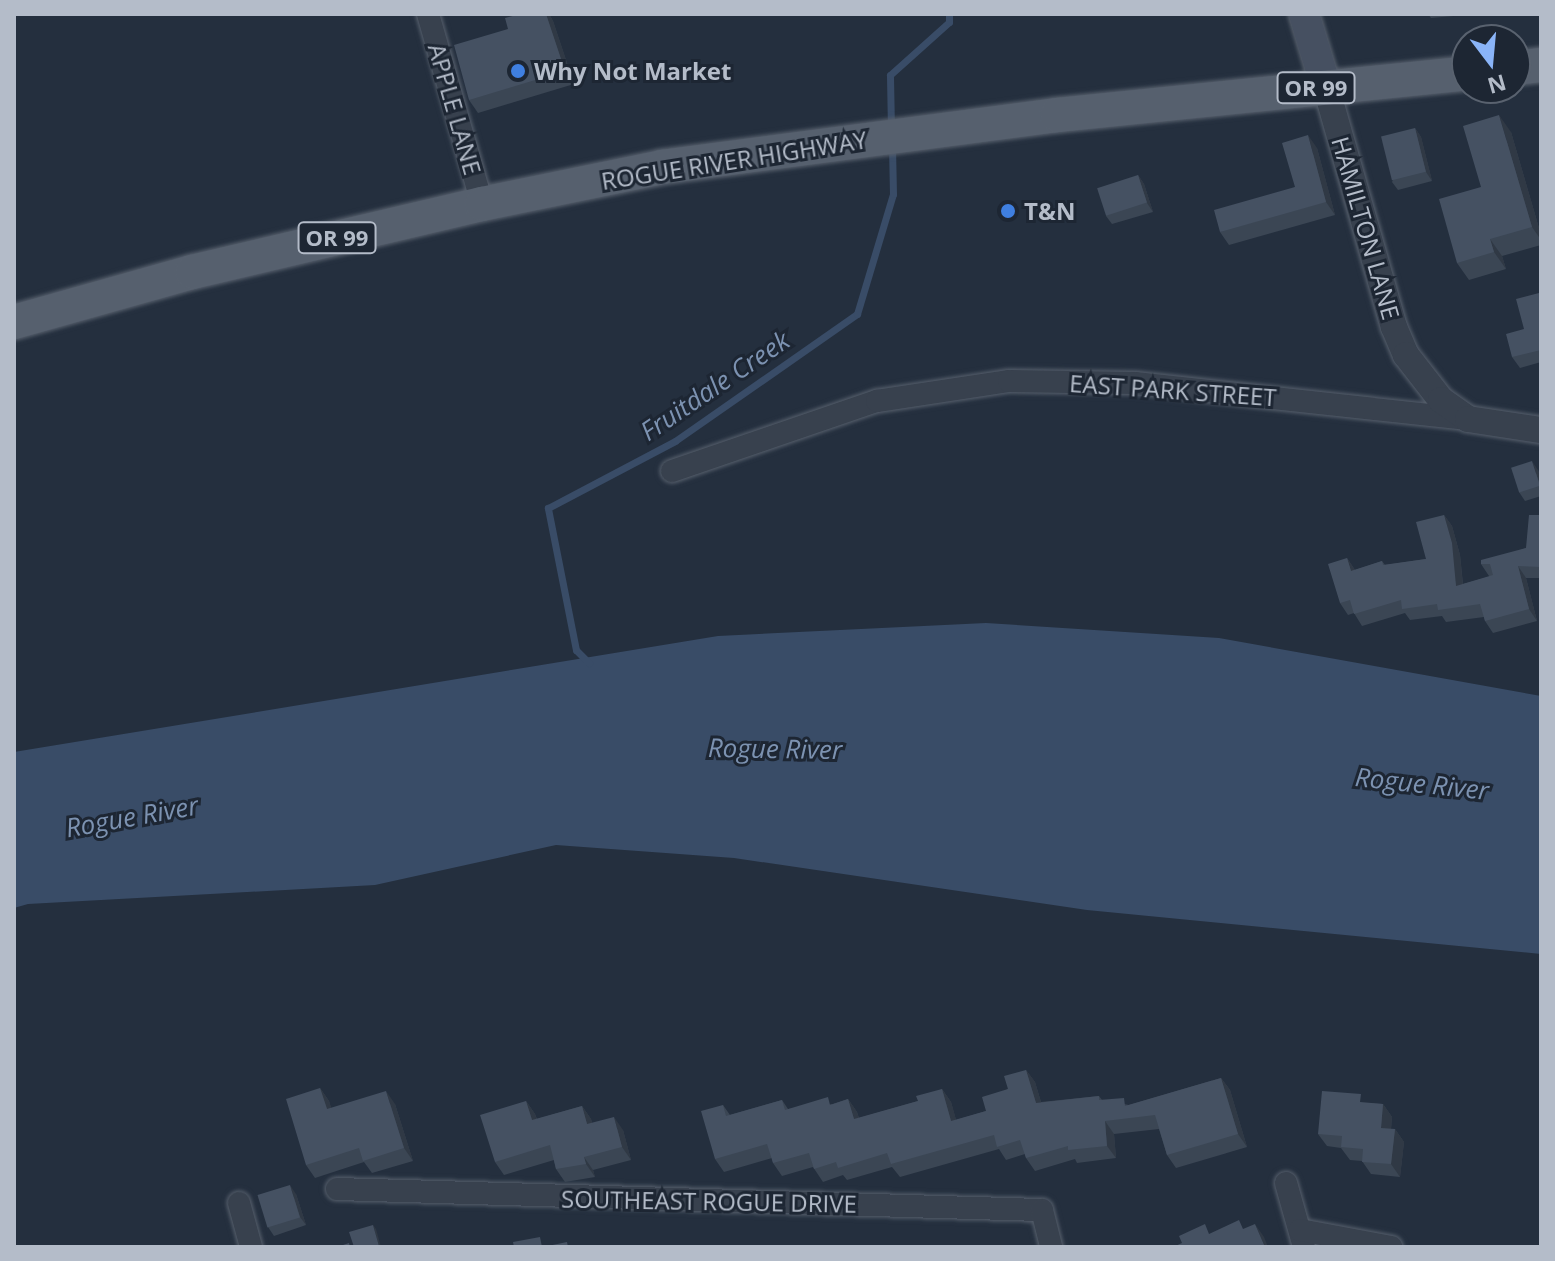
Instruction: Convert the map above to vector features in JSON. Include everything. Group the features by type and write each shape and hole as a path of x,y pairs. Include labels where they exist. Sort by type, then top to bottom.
{"main road":[{"name":"HAMILTON LANE","path":"1304,14 1326,87"},
{"name":"ROGUE RIVER HIGHWAY","path":"14,322 192,272 482,204 662,167 1057,115 1451,75"}],"street":[{"name":"APPLE LANE","path":"428,14 482,204"},
{"name":"HAMILTON LANE","path":"1326,87 1394,327 1406,355 1422,379 1441,400 1468,419"},
{"name":"EAST PARK STREET","path":"672,471 877,401 1009,381 1135,383 1468,419 1541,430"},
{"path":"1286,1183 1302,1238 1391,1247"},
{"name":"SOUTHEAST ROGUE DRIVE","path":"337,1189 1042,1210 1051,1247"},
{"path":"239,1203 251,1247"}],"water":[{"name":"Rogue River","path":"986,623 1219,638 1541,696 1541,954 1087,910 734,858 556,845 375,885 28,904 14,908 14,752 718,636"}],"building":[{"name":"Why Not Market","path":"520,14 546,14 565,71 469,100 454,45 508,29 505,18"},
{"path":"1499,115 1532,227 1490,239 1494,252 1457,263 1439,199 1481,187 1463,126"},
{"path":"1415,128 1426,172 1392,180 1381,136"},
{"path":"1308,135 1326,202 1220,232 1214,210 1295,187 1282,143"},
{"path":"1138,175 1147,203 1106,216 1097,188"},
{"path":"1539,293 1541,350 1512,357 1506,334 1524,329 1516,299"},
{"path":"1532,461 1540,486 1519,493 1511,468"},
{"path":"1444,515 1452,543 1456,586 1493,575 1490,564 1481,564 1481,560 1526,548 1529,515 1541,515 1541,567 1518,566 1529,609 1485,621 1480,604 1438,610 1437,604 1402,609 1401,600 1354,614 1350,600 1340,603 1328,564 1347,558 1351,571 1382,561 1383,565 1426,559 1416,522"},
{"path":"1026,1070 1036,1103 1099,1096 1099,1100 1124,1098 1125,1106 1221,1078 1238,1134 1167,1155 1155,1115 1105,1121 1107,1146 1068,1150 1068,1146 1026,1158 1020,1140 997,1147 994,1135 891,1164 887,1153 838,1168 836,1162 814,1169 809,1153 773,1163 767,1144 715,1159 701,1111 723,1105 726,1116 782,1100 785,1110 828,1097 830,1105 848,1099 854,1119 918,1101 916,1096 942,1089 951,1121 986,1111 982,1097 1008,1089 1004,1076"},
{"path":"320,1088 327,1109 386,1091 404,1148 363,1161 359,1148 306,1165 286,1099"},
{"path":"1322,1091 1361,1094 1360,1102 1383,1104 1381,1128 1395,1129 1391,1164 1362,1162 1363,1149 1341,1147 1342,1136 1318,1134"},
{"path":"526,1101 532,1120 582,1106 587,1124 614,1117 622,1147 584,1157 586,1164 556,1169 550,1145 495,1162 480,1115"},
{"path":"290,1185 300,1218 267,1227 257,1195"},
{"path":"1239,1220 1243,1229 1255,1224 1265,1247 1173,1247 1182,1243 1179,1236 1205,1224 1209,1234"},
{"path":"373,1225 379,1246 354,1247 349,1232"},
{"path":"540,1237 542,1247 514,1247 513,1242"},
{"path":"567,1242 568,1247 543,1247"}],"waterway":[{"name":"Fruitdale Creek","path":"891,129 890,75 949,22 949,14"},
{"name":"Fruitdale Creek","path":"589,663 576,650 548,508 675,441 857,314 893,194 892,145"}],"place":[{"name":"Why Not Market","path":"518,71"},
{"name":"T&N","path":"1008,211"}]}
